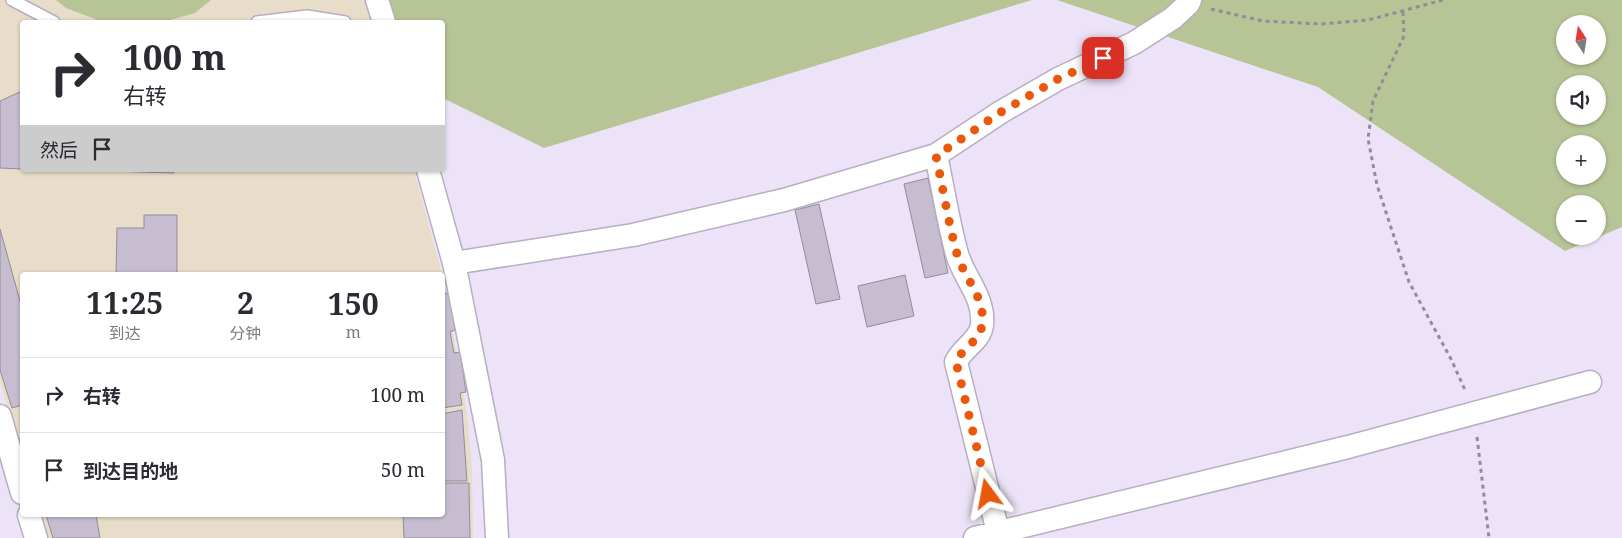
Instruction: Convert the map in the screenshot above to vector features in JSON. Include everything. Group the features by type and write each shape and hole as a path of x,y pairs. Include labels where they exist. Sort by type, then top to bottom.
{"street":[{"path":"377,0 383,20"},
{"path":"454,263 633,235 784,200 936,156 1001,112 1058,79 1134,43 1173,18 1189,2"},
{"path":"936,156 958,256 978,298 982,312 980,334 959,355 956,362 998,532"},
{"path":"429,172 454,263 493,460 497,538"},
{"path":"974,538 1348,447 1590,382"},
{"path":"0,416 20,486"},
{"path":"30,517 36,538"}],"lane":[{"path":"12,0 50,20"},
{"path":"274,20 307,16 332,20"}],"path":[{"path":"1189,2 1263,21 1321,24 1368,20 1443,0"},
{"path":"1403,12 1404,36 1373,101 1368,139 1377,185 1409,282 1450,359 1475,412 1489,538"}],"shaded area":[{"path":"0,0 368,0 373,20 20,20 20,172 415,172 441,272 20,272 20,450 0,381"},
{"path":"445,287 467,412 472,467 473,538 46,538 41,517 445,517"}],"green space":[{"path":"56,0 211,0 195,13 170,20 98,20 66,8"},
{"path":"383,0 1032,0 544,148 445,99 445,20 390,20"},
{"path":"1057,0 1622,0 1622,227 1606,234 1606,195 1556,195 1556,245 1579,245 1565,251 1318,87"}],"building":[{"path":"20,92 20,169 0,168 0,101"},
{"path":"141,172 174,172 174,173"},
{"path":"928,178 948,273 925,278 904,184"},
{"path":"819,204 840,299 816,304 795,210"},
{"path":"144,215 177,215 177,272 116,272 117,228 144,228"},
{"path":"0,229 20,301 20,406 12,408 0,370"},
{"path":"905,275 914,316 867,327 858,286"},
{"path":"449,293 455,330 450,332 454,353 460,352 466,392 460,393 462,405 445,408 445,294"},
{"path":"462,410 467,481 445,481 445,413"},
{"path":"445,483 469,483 470,538 404,538 403,517 445,517"},
{"path":"47,517 96,517 100,538 53,538"}],"route":[{"path":"988,494 956,362 959,355 980,334 982,312 978,298 958,256 936,156 1001,112 1058,79 1103,58"}]}
